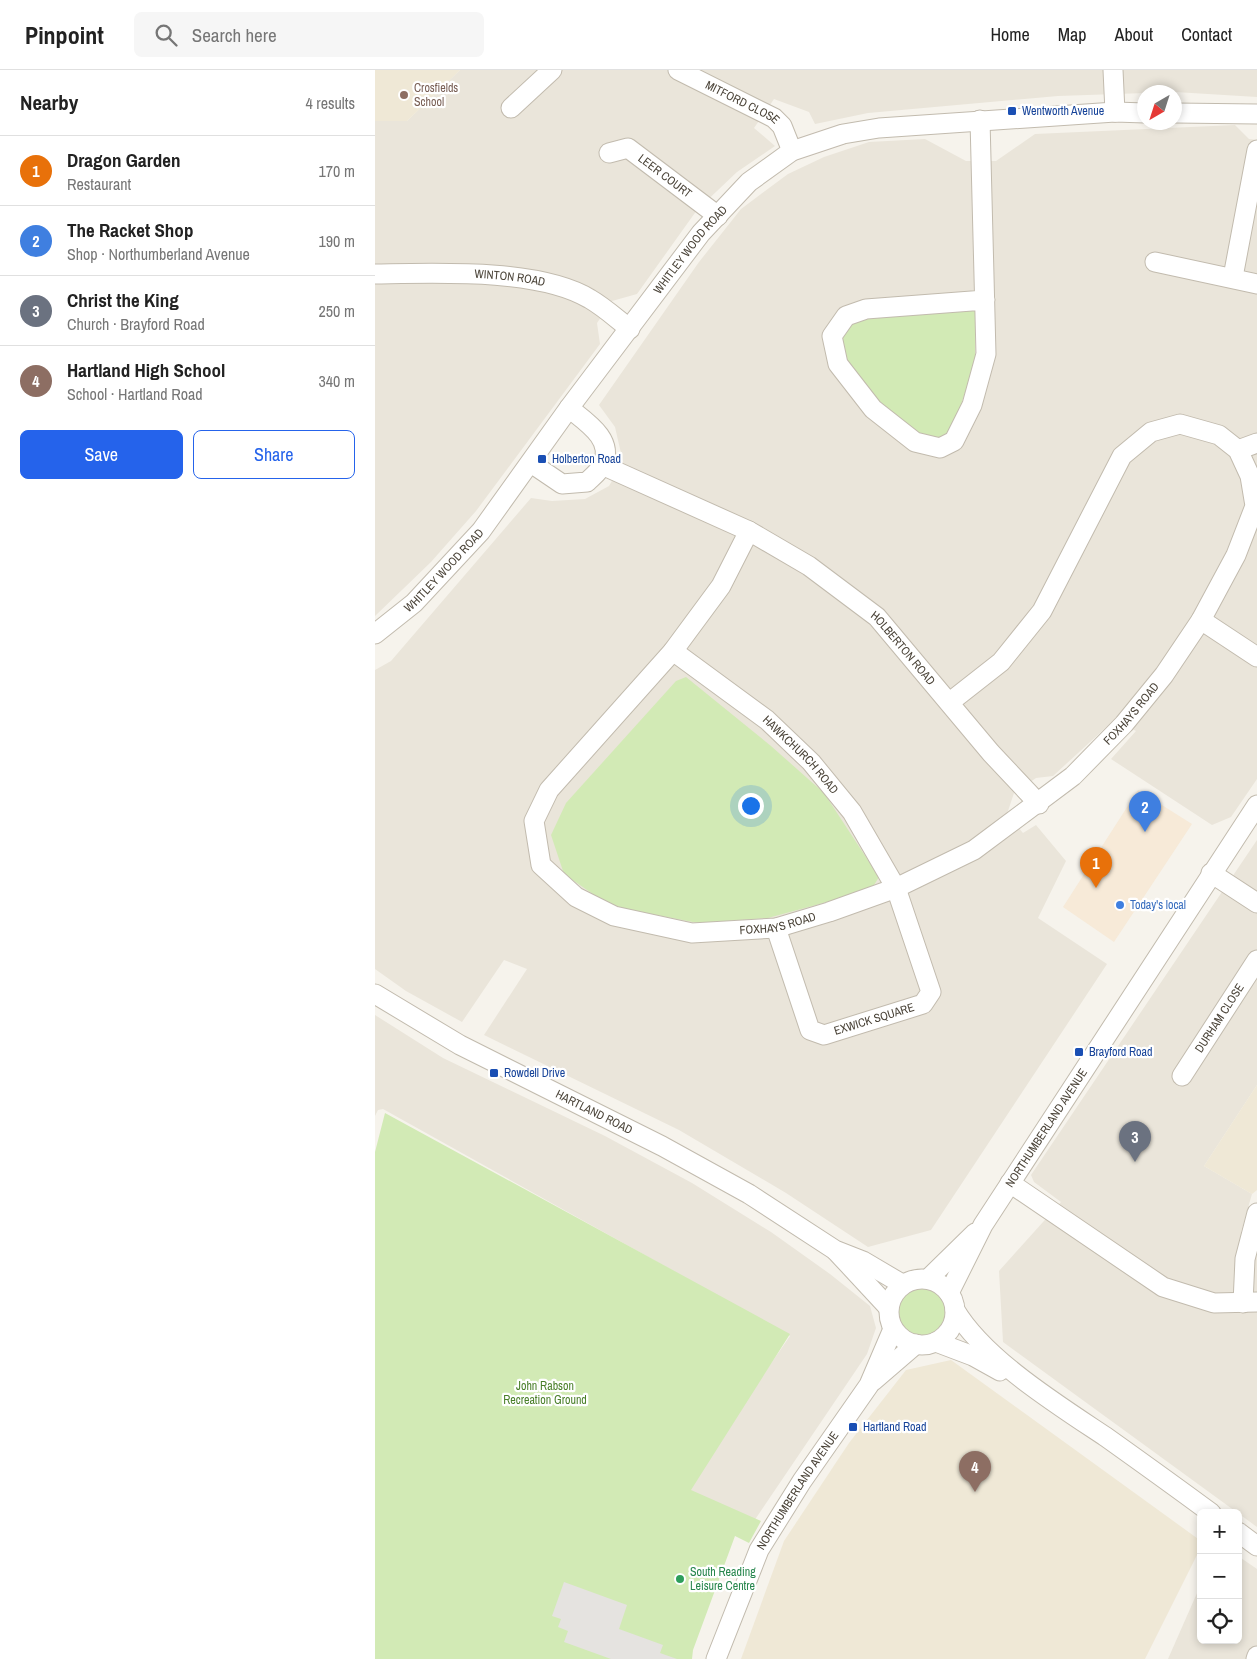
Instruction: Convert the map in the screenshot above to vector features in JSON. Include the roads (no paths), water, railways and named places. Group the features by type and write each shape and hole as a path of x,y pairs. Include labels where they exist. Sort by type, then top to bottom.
{"street":[{"path":"511,108 552,70"},
{"name":"MITFORD CLOSE","path":"678,70 775,118 782,126 792,151"},
{"path":"1113,70 1115,112"},
{"name":"WHITLEY WOOD ROAD","path":"375,634 414,603 481,531 531,464 569,408 631,329 701,233 749,182 792,151 843,134 879,128 979,120 1137,112"},
{"path":"1182,113 1257,114"},
{"path":"979,120 985,300 985,354 971,406 954,441 940,448 915,442 873,409 838,364 832,336 846,316 866,310 985,300"},
{"name":"LEER COURT","path":"609,153 628,148 718,216"},
{"path":"1233,277 1257,150"},
{"path":"1155,262 1233,277 1257,284"},
{"name":"WINTON ROAD","path":"375,274 508,276 545,281 590,298 631,329"},
{"path":"531,464 562,484 587,482 603,465 606,449 597,430 569,408"},
{"name":"FOXHAYS ROAD","path":"749,531 721,586 673,651 549,790 534,821 541,865 576,897 614,916 692,933 776,928 897,888 974,850 1039,804 1073,776 1124,724 1164,675 1201,620 1236,555 1256,506 1250,476 1238,450 1219,435 1180,424 1151,432 1122,456 1042,611 1001,662 950,702"},
{"path":"1238,450 1257,443"},
{"name":"HOLBERTON ROAD","path":"603,465 749,531 809,566 877,617 991,753 1039,804"},
{"path":"1201,620 1257,657"},
{"name":"HAWKCHURCH ROAD","path":"673,651 767,720 811,762 851,812 897,888"},
{"name":"NORTHUMBERLAND AVENUE","path":"952,1302 983,1225 1257,805"},
{"path":"1211,873 1257,903"},
{"name":"EXWICK SQUARE","path":"776,928 810,1030 824,1035 923,1004 931,992 897,888"},
{"name":"DURHAM CLOSE","path":"1182,1076 1257,960"},
{"name":"HARTLAND ROAD","path":"375,994 460,1045 662,1146 749,1194 835,1250 863,1261 902,1284"},
{"path":"1010,1183 1163,1287 1214,1303 1250,1302 1245,1259 1257,1214"},
{"name":"NORTHUMBERLAND AVENUE","path":"929,1278 983,1225"},
{"name":"HARTLAND ROAD","path":"835,1250 888,1307"},
{"path":"952,1302 954,1325 946,1336 936,1342 915,1344 904,1340 893,1329 889,1318 888,1307 893,1294 902,1284 918,1278 929,1278 940,1284 952,1302 965,1328 981,1345 1047,1397 1205,1509"},
{"name":"NORTHUMBERLAND AVENUE","path":"717,1659 759,1550 802,1481 869,1385 893,1329"},
{"path":"936,1342 973,1356 1047,1397"},
{"name":"NORTHUMBERLAND AVENUE","path":"869,1385 915,1344"},
{"path":"1242,1535 1257,1546"}],"place":[{"name":"Crosfields School","path":"404,95"},
{"name":"Wentworth Avenue","path":"1012,111"},
{"name":"Holberton Road","path":"542,459"},
{"name":"The Racket Shop","path":"1145,832"},
{"name":"Dragon Garden","path":"1096,888"},
{"name":"Today's local","path":"1120,905"},
{"name":"Brayford Road","path":"1079,1052"},
{"name":"Rowdell Drive","path":"494,1073"},
{"name":"Christ the King","path":"1135,1162"},
{"name":"Hartland Road","path":"853,1427"},
{"name":"Hartland High School","path":"975,1492"},
{"name":"South Reading Leisure Centre","path":"680,1579"}],"park label":[{"name":"John Rabson Recreation Ground","path":"545,1393"}]}
